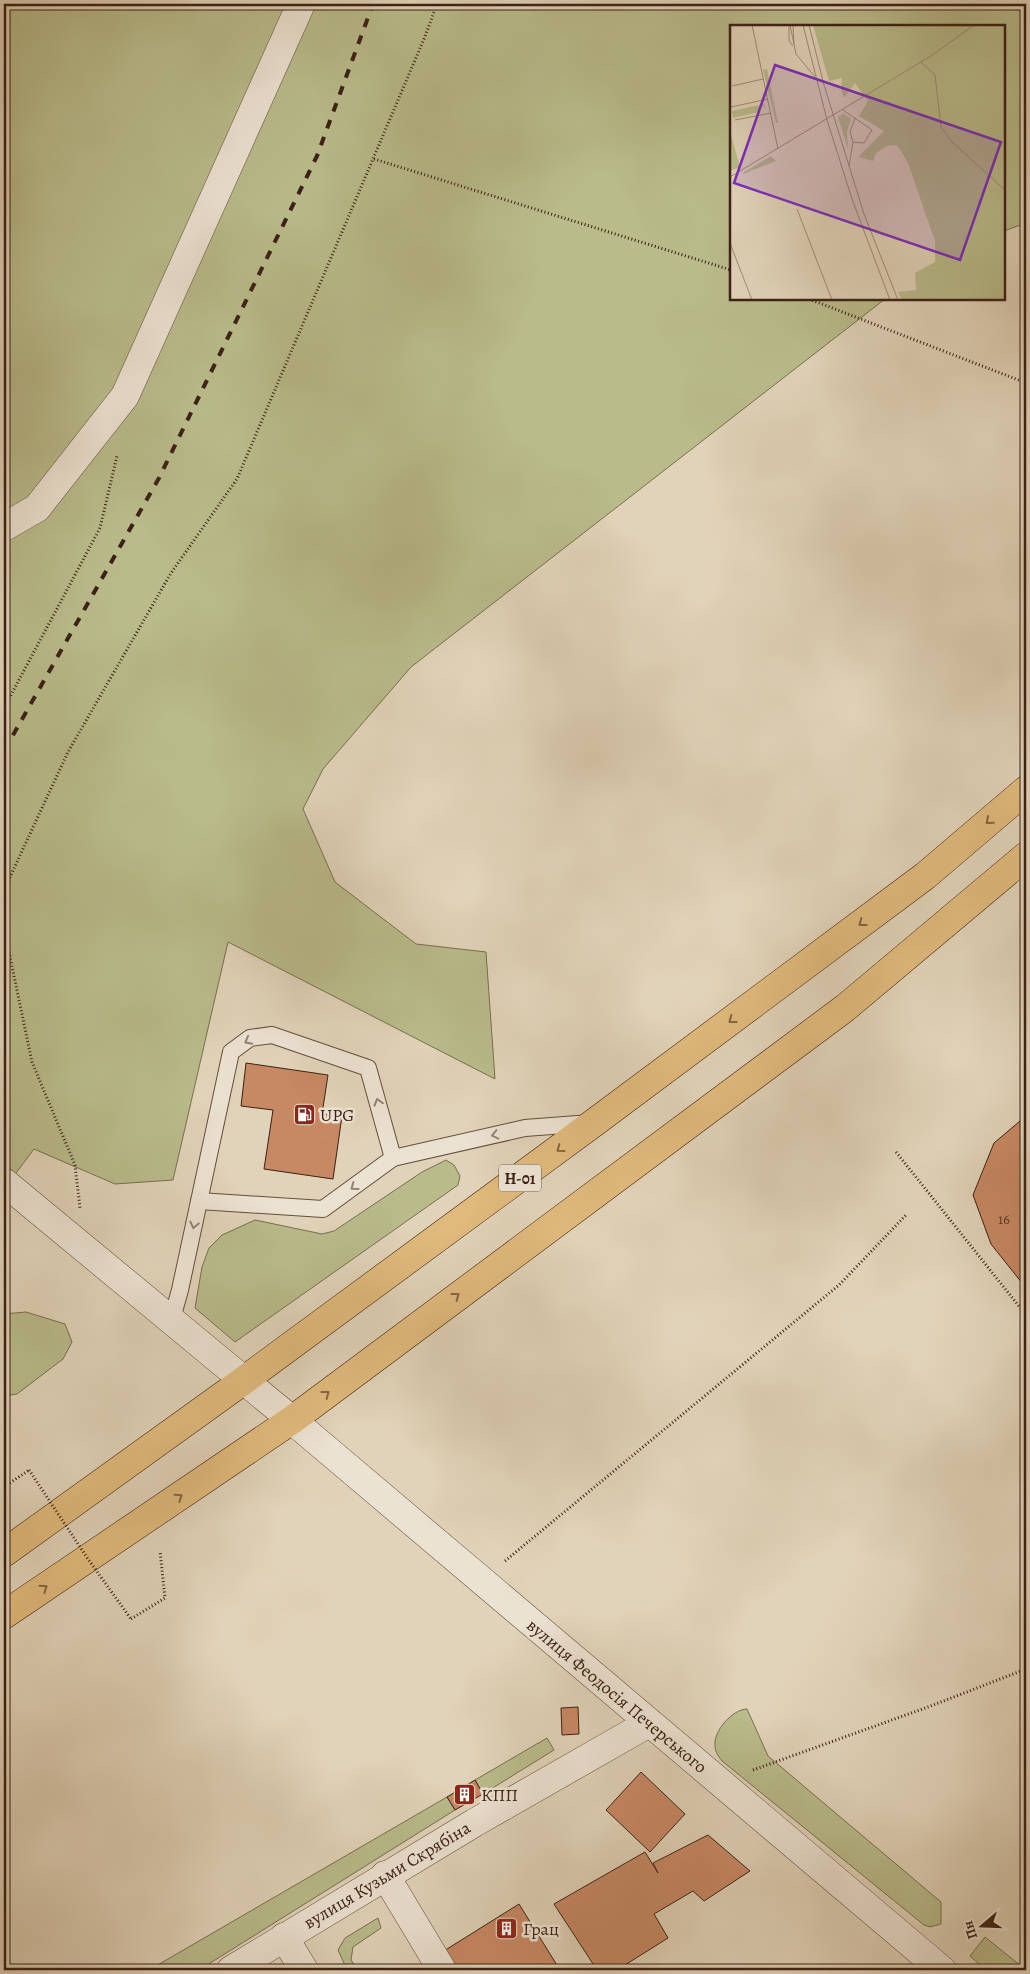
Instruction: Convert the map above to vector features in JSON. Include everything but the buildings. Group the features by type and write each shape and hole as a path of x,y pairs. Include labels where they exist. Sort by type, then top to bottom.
{"main road":[{"name":"Н-01","path":"4,1553 244,1381 925,876 1026,790"},
{"path":"4,1616 292,1420 844,1008 1026,856"}],"street":[{"path":"4,527 37,508 125,396 301,4"},
{"name":"вулиця Феодосія Печерського","path":"4,1182 171,1322 292,1420 942,1970"},
{"name":"вулиця Кузьми Скрябіна","path":"231,1970 385,1875 649,1723"},
{"path":"385,1875 442,1970"},
{"path":"284,1937 304,1970"}],"lane":[{"path":"171,1322 200,1201 231,1052 250,1038 272,1035 368,1068 393,1158"},
{"path":"200,1201 323,1209 393,1158 525,1128 595,1122"}],"path":[{"path":"4,909 10,877 68,752 171,573 237,479 374,159 437,4"},
{"path":"374,159 730,270"},
{"path":"812,300 1020,381 1026,387"},
{"path":"4,708 100,528 117,455 106,420"},
{"path":"4,928 32,1062 75,1165 81,1201 78,1244"},
{"path":"896,1152 1026,1315"},
{"path":"481,1581 839,1285 907,1214"},
{"path":"4,1487 29,1470 88,1559 131,1619 164,1598 160,1551"},
{"path":"726,1787 737,1776 928,1707 1026,1668"}],"green space":[{"path":"4,4 1026,4 1026,223 1005,231 1005,25 730,25 730,300 884,300 411,667 323,769 303,809 335,882 416,944 486,952 495,1079 228,942 173,1180 115,1184 34,1149 4,1189"},
{"path":"446,1160 454,1165 460,1176 458,1185 235,1342 195,1308 202,1267 209,1248 222,1235 255,1220 322,1234 334,1231 422,1172"},
{"path":"26,1312 65,1324 72,1342 63,1359 17,1394 4,1396 4,1314"},
{"path":"747,1709 768,1756 941,1902 941,1924 930,1927 924,1925 722,1761 715,1748 717,1734 730,1717"},
{"path":"547,1738 554,1750 483,1794 475,1780"},
{"path":"447,1797 455,1810 199,1970 149,1970"},
{"path":"378,1918 381,1928 353,1947 351,1960 358,1970 347,1970 338,1950 345,1938"},
{"path":"985,1937 1026,1970 986,1970 970,1956"}],"railway":[{"path":"4,751 159,478 317,156 373,4"}],"place":[{"name":"UPG","path":"304,1115"},
{"name":"КПП","path":"465,1795"},
{"name":"Грац","path":"507,1929"}]}
